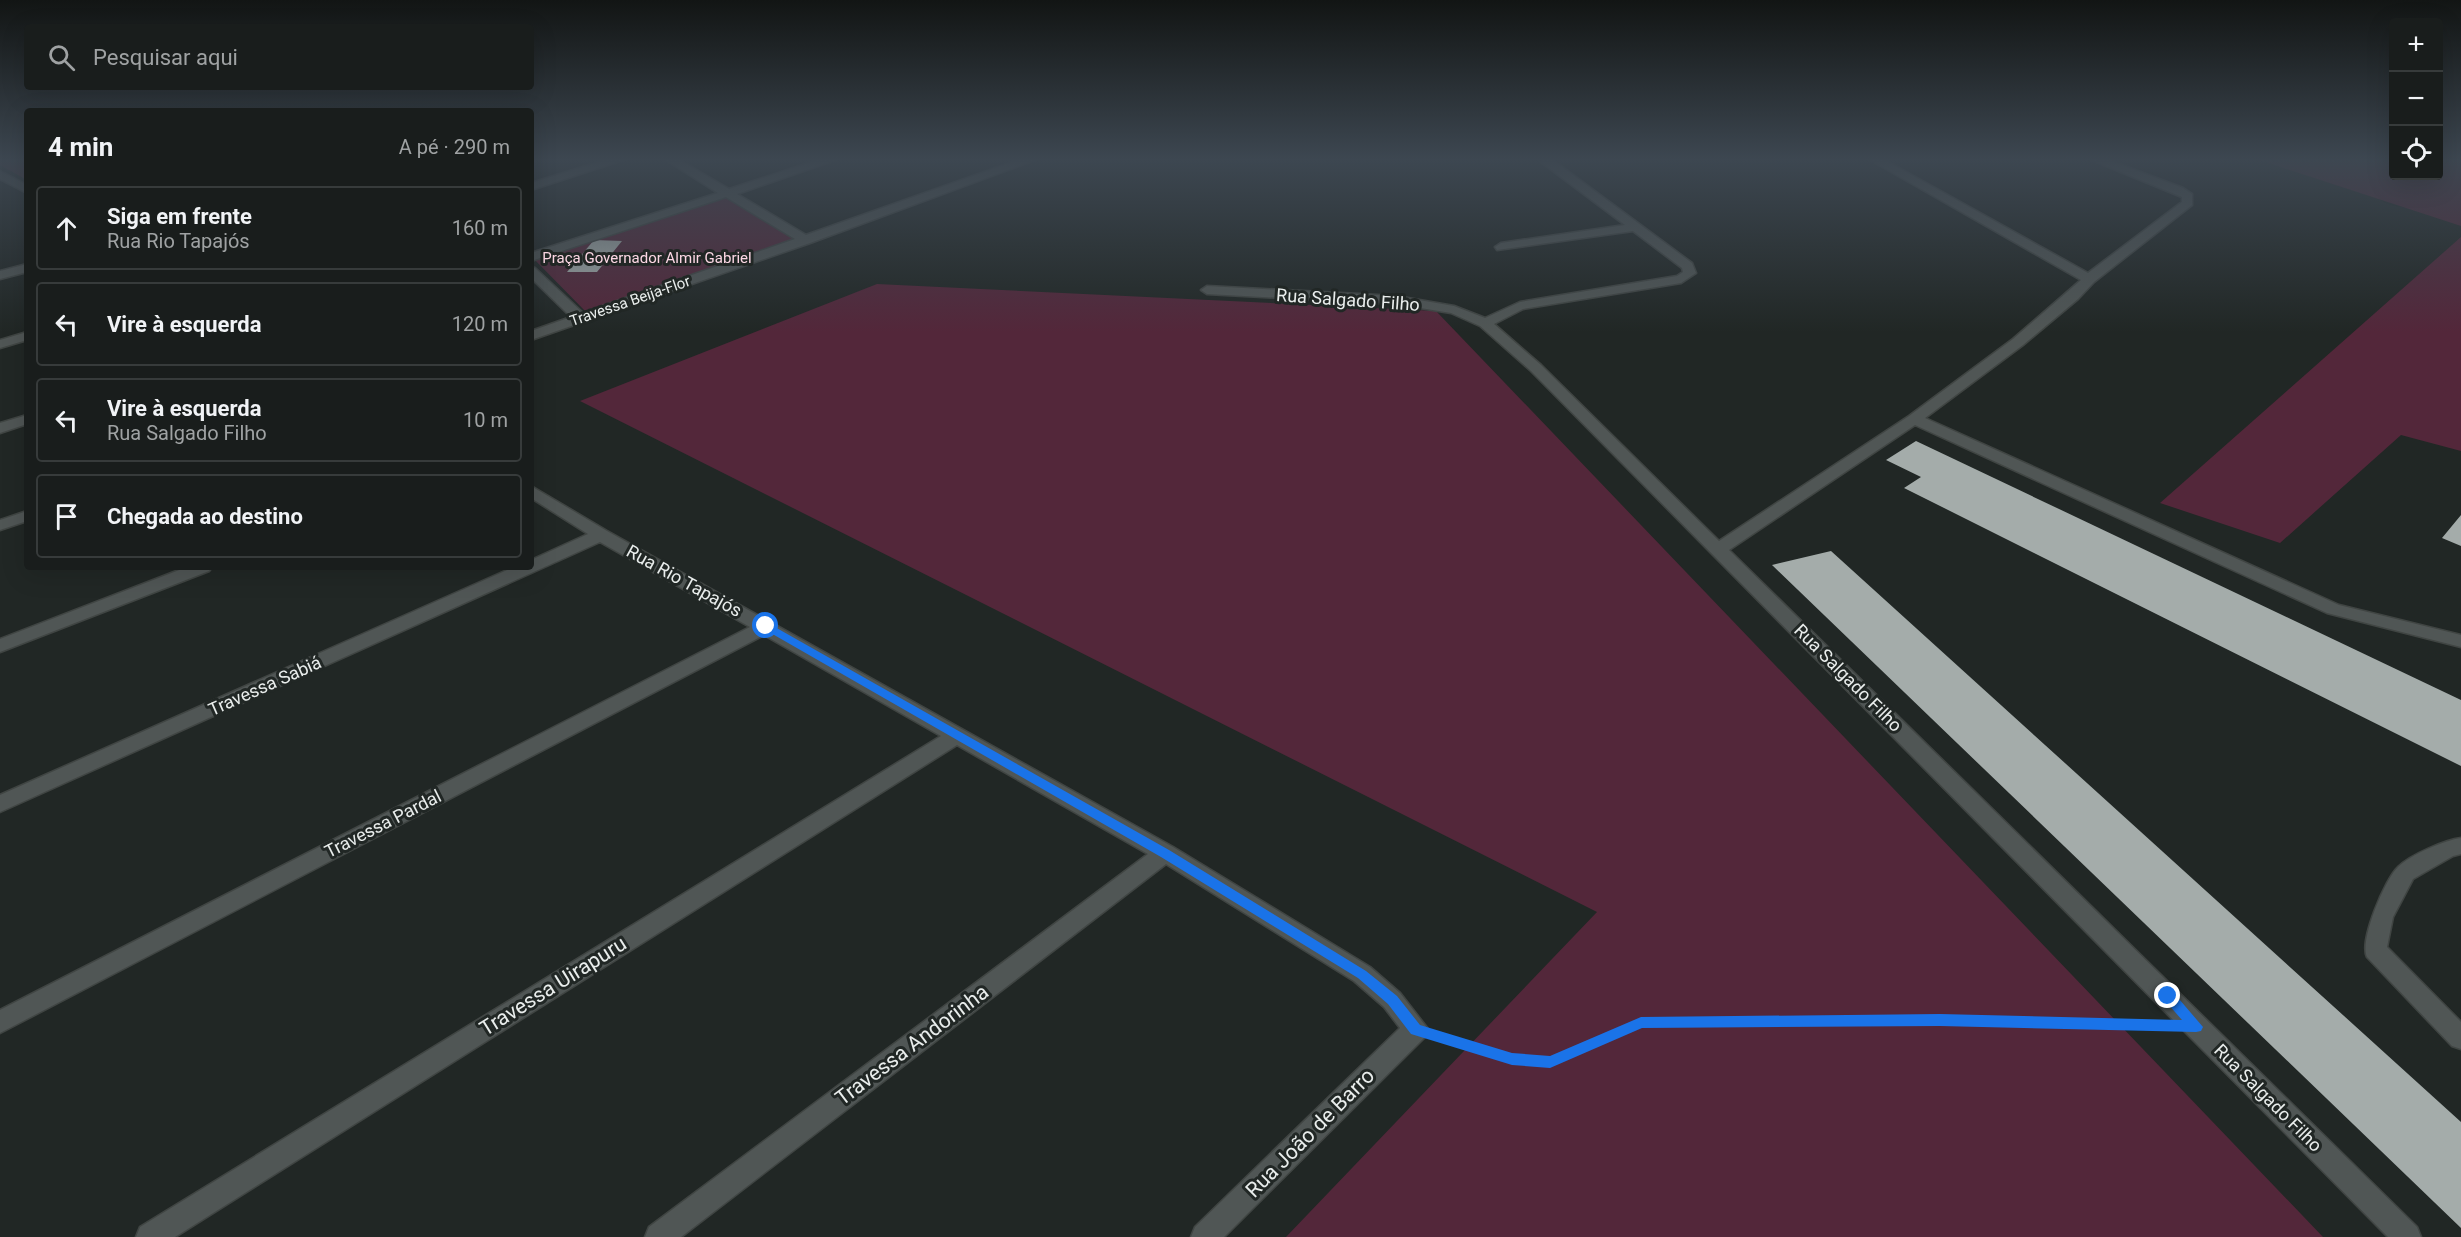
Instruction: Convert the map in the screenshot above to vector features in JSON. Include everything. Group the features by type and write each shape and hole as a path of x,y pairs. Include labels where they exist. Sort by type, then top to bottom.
{"street":[{"path":"534,256 657,216"},
{"path":"765,216 806,240"},
{"name":"Travessa Beija-Flor","path":"534,335 874,216"},
{"path":"1485,323 1520,306 1682,279 1690,273 1688,266 1620,216"},
{"path":"1976,216 2089,279"},
{"path":"1718,549 1914,419 2018,342 2073,296 2089,279 2172,216"},
{"path":"1501,247 1635,227"},
{"path":"0,276 24,269"},
{"path":"534,275 580,318"},
{"name":"Rua Salgado Filho","path":"1207,291 1396,300 1454,310 1485,323 1536,368 2407,1237"},
{"path":"0,344 24,337"},
{"path":"1914,419 2333,609 2461,641"},
{"path":"0,428 24,420"},
{"name":"Rua Rio Tapajós","path":"534,493 601,535 766,626 1165,854 1362,974 1392,1000 1416,1029"},
{"path":"0,525 24,517"},
{"name":"Travessa Sabiá","path":"534,565 601,535"},
{"path":"0,646 194,570"},
{"name":"Travessa Sabiá","path":"0,804 523,570"},
{"name":"Travessa Pardal","path":"0,1022 766,626"},
{"name":"Travessa Uirapuru","path":"150,1237 956,736"},
{"path":"2461,846 2448,848 2405,873 2382,917 2375,950 2461,1038"},
{"name":"Travessa Andorinha","path":"659,1237 1165,854"},
{"name":"Rua João de Barro","path":"1205,1237 1416,1029"}],"path":[{"path":"1416,1029 1512,1059 1550,1062 1641,1023 1940,1020 2196,1027"}],"green space":[{"name":"Praça Governador Almir Gabriel","path":"653,216 768,216 808,238 723,268 658,296 588,314 534,259 534,255"},
{"path":"2430,216 2461,216 2461,226"},
{"path":"2461,237 2461,451 2401,435 2280,543 2160,503"},
{"path":"877,284 1436,311 2323,1237 1286,1237 1597,912 580,401"}],"building":[{"path":"594,240 622,241 597,272 567,272"},
{"path":"1916,441 2461,700 2461,766 1904,488 1921,477 1886,460"},
{"path":"2461,515 2461,546 2442,538"},
{"path":"1831,551 2461,1122 2461,1228 1772,565"}],"route":[{"path":"766,626 1165,854 1362,974 1392,1000 1416,1029 1512,1059 1550,1062 1641,1023 1940,1020 2196,1027 2168,996"}]}
